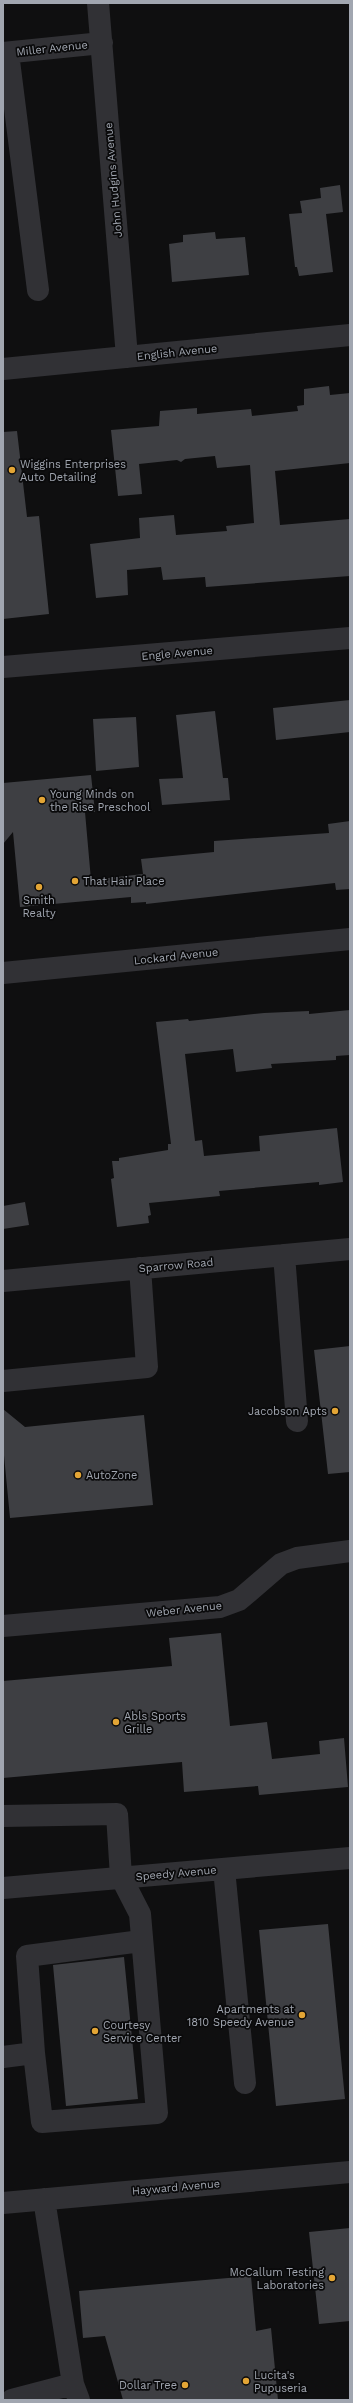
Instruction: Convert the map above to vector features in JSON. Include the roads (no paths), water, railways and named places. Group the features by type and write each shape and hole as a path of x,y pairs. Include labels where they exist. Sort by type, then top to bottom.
{"street":[{"name":"John Hudgins Avenue","path":"98,3 127,357"},
{"name":"Miller Avenue","path":"6,53 102,43"},
{"path":"6,53 38,290"},
{"name":"English Avenue","path":"3,369 350,335"},
{"name":"Engle Avenue","path":"3,667 350,638"},
{"name":"Lockard Avenue","path":"3,973 350,939"},
{"name":"Sparrow Road","path":"3,1281 350,1249"},
{"path":"284,1255 297,1421"},
{"path":"3,1381 147,1367 140,1268"},
{"name":"Weber Avenue","path":"3,1626 220,1607 239,1600 281,1564 297,1558 350,1551"},
{"path":"3,1816 117,1814 121,1878 140,1914 141,1941 157,2113 42,2122 34,2053 27,1956 141,1941"},
{"name":"Speedy Avenue","path":"3,1888 350,1858"},
{"path":"224,1869 245,2084"},
{"path":"3,2057 34,2053"},
{"name":"Hayward Avenue","path":"3,2203 350,2172"},
{"path":"12,2400 76,2392 44,2199"}],"place":[{"name":"Wiggins Enterprises Auto Detailing","path":"12,470"},
{"name":"Young Minds on the Rise Preschool","path":"42,800"},
{"name":"That Hair Place","path":"75,881"},
{"name":"Smith Realty","path":"39,887"},
{"name":"Jacobson Apts","path":"335,1411"},
{"name":"AutoZone","path":"78,1475"},
{"name":"Abls Sports Grille","path":"116,1722"},
{"name":"Apartments at 1810 Speedy Avenue","path":"302,2015"},
{"name":"Courtesy Service Center","path":"95,2031"},
{"name":"McCallum Testing Laboratories","path":"332,2278"},
{"name":"Lucita's Pupuseria","path":"246,2381"},
{"name":"Dollar Tree","path":"185,2385"}]}
